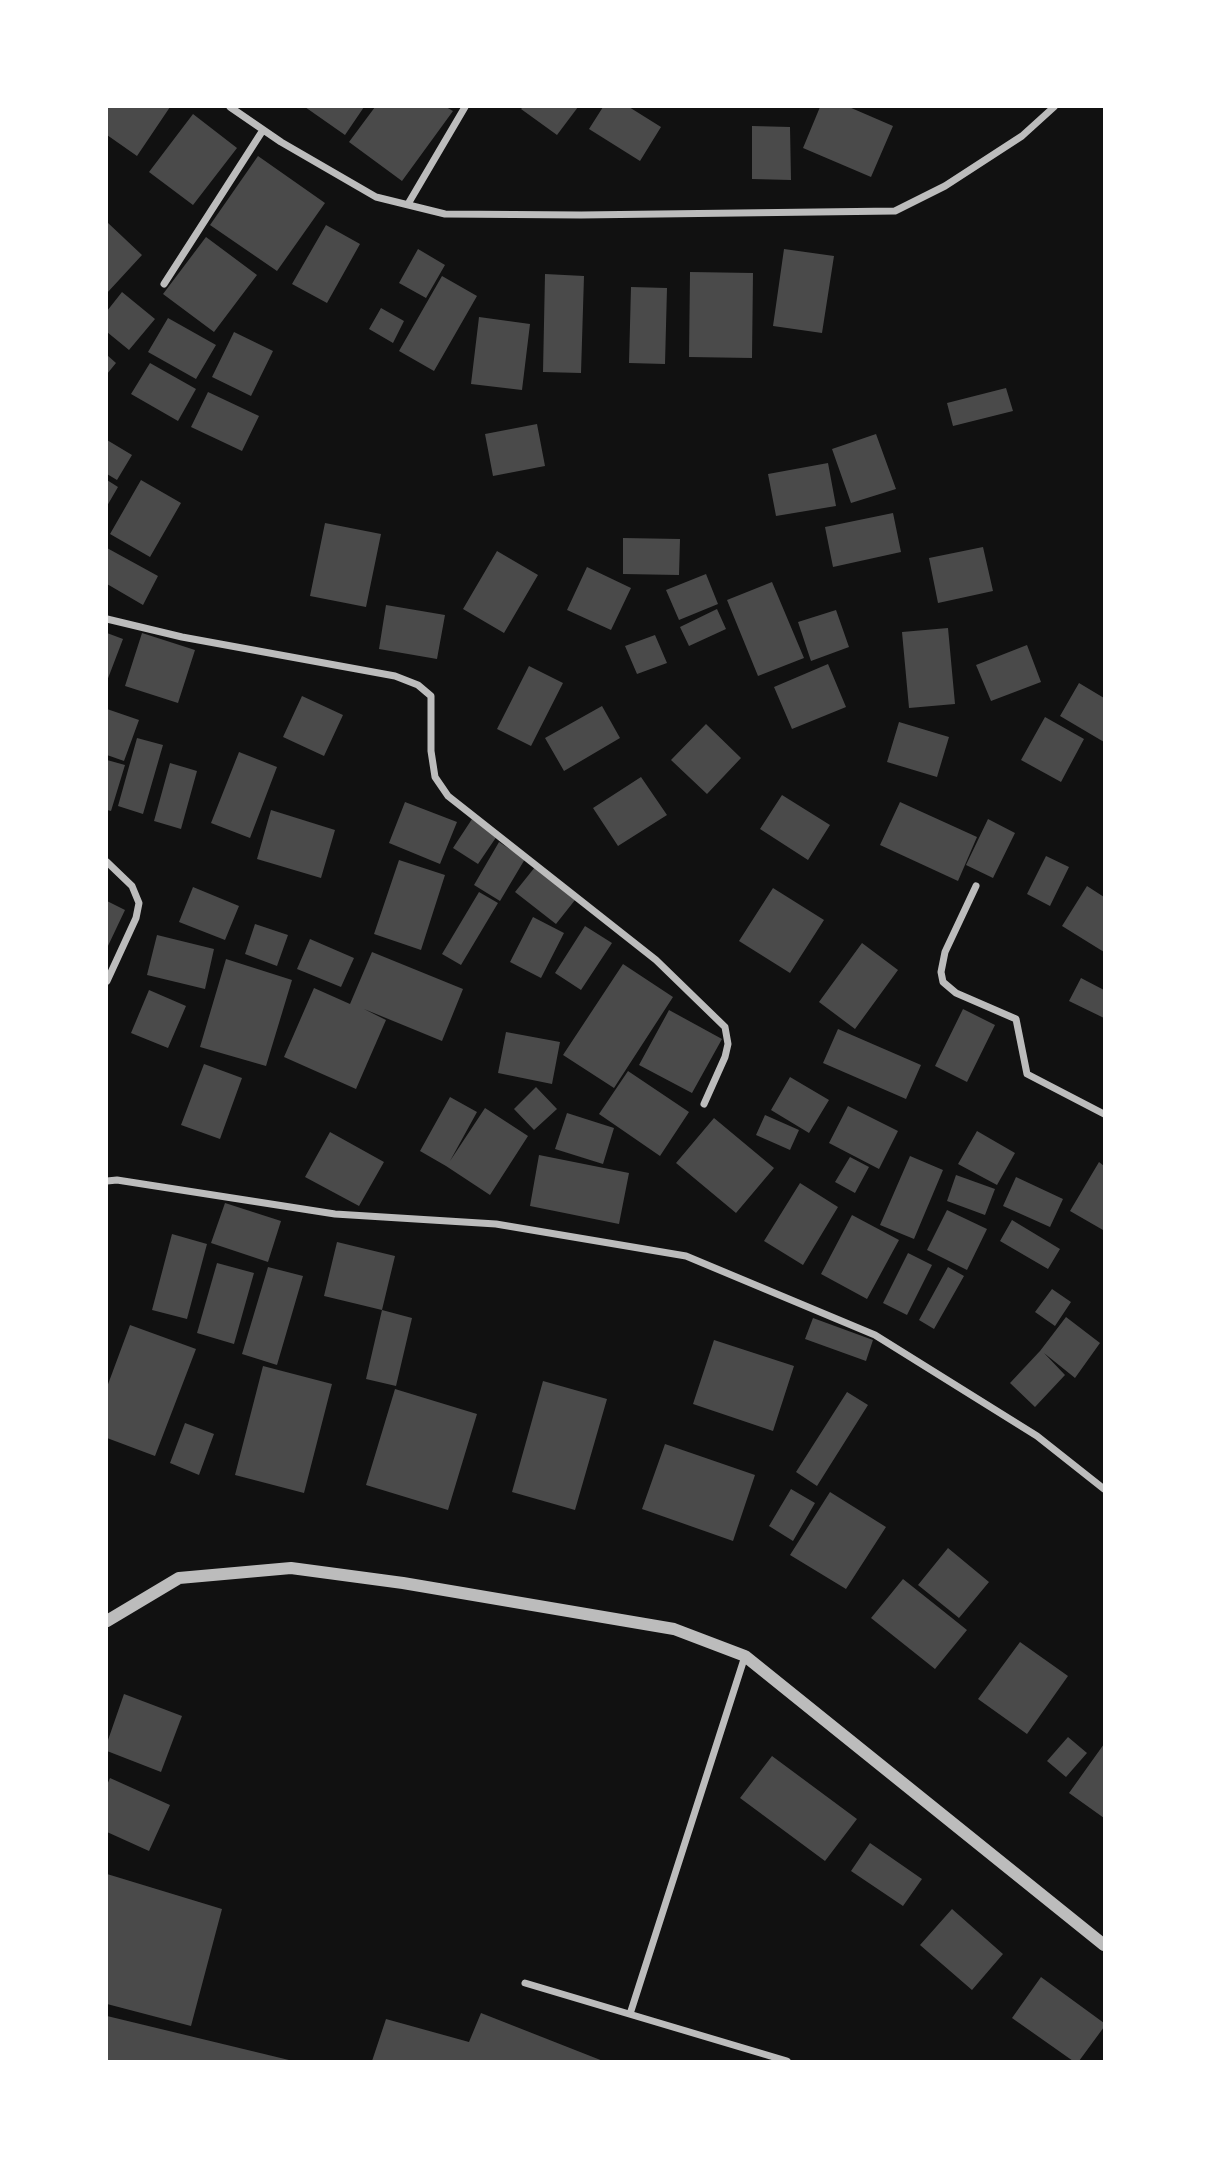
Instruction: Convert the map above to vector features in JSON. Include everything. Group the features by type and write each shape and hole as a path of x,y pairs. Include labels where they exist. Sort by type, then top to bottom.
{"street":[{"path":"230,107 263,130 376,197 445,214 581,215 895,211 945,186 1022,136 1054,107"},
{"path":"408,204 465,107"},
{"path":"164,284 263,130"},
{"path":"107,619 182,637 395,676 418,685 431,696 431,751 435,777 448,796 656,960 725,1027 728,1044 725,1057 704,1104"},
{"path":"107,862 132,886 139,903 136,918 107,981"},
{"path":"976,886 945,952 941,972 943,982 956,993 1016,1019 1027,1074 1104,1114"},
{"path":"107,1181 117,1180 335,1214 496,1224 686,1256 875,1335 1037,1436 1104,1489"},
{"path":"107,1621 179,1577 291,1568 403,1583 674,1629 745,1656 1104,1945"},
{"path":"630,2014 745,1656"},
{"path":"525,1983 787,2061"}],"building":[{"path":"107,107 170,107 137,156 107,135"},
{"path":"305,107 364,107 345,135"},
{"path":"375,107 446,107 453,111 402,181 349,142"},
{"path":"578,107 557,135 521,109"},
{"path":"603,107 629,107 661,127 640,161 589,129"},
{"path":"820,107 849,107 893,126 871,177 803,148"},
{"path":"193,114 237,148 193,205 149,172"},
{"path":"752,126 790,127 791,180 752,179"},
{"path":"258,156 325,203 277,271 210,225"},
{"path":"107,222 142,255 107,293"},
{"path":"326,225 360,244 327,303 292,284"},
{"path":"206,237 257,275 214,332 163,294"},
{"path":"418,249 445,265 426,298 399,283"},
{"path":"784,249 834,256 822,333 773,326"},
{"path":"690,272 753,273 752,358 689,357"},
{"path":"545,274 584,276 581,373 543,372"},
{"path":"442,276 477,296 434,371 399,351"},
{"path":"631,287 667,288 665,364 629,363"},
{"path":"122,292 155,319 129,350 107,332 107,311"},
{"path":"381,308 404,321 393,343 369,329"},
{"path":"479,317 530,324 522,390 471,384"},
{"path":"168,318 216,345 196,379 148,352"},
{"path":"234,332 273,351 251,396 212,377"},
{"path":"107,355 116,363 107,374"},
{"path":"150,363 196,389 178,421 131,394"},
{"path":"1006,388 1013,411 953,426 947,403"},
{"path":"208,392 259,416 242,451 191,427"},
{"path":"537,424 545,466 493,476 485,434"},
{"path":"876,434 896,489 851,503 832,449"},
{"path":"107,440 132,455 117,480 107,474"},
{"path":"828,463 836,506 776,516 768,474"},
{"path":"107,480 118,487 107,506"},
{"path":"141,480 181,503 150,557 110,534"},
{"path":"893,513 901,552 833,567 825,527"},
{"path":"325,523 381,534 366,607 310,596"},
{"path":"623,538 680,539 679,575 623,574"},
{"path":"983,547 993,591 938,603 929,558"},
{"path":"107,548 158,576 143,605 107,584"},
{"path":"497,551 538,575 504,633 463,609"},
{"path":"587,567 631,588 611,630 567,610"},
{"path":"706,574 718,604 679,620 666,590"},
{"path":"772,582 804,658 758,676 727,600"},
{"path":"386,605 445,615 437,659 379,649"},
{"path":"717,609 726,629 689,646 680,627"},
{"path":"836,610 849,647 811,661 798,622"},
{"path":"948,628 955,704 909,708 902,632"},
{"path":"107,633 123,639 107,681"},
{"path":"142,633 195,650 178,703 125,686"},
{"path":"655,635 667,663 637,674 625,646"},
{"path":"1027,645 1041,682 991,701 976,665"},
{"path":"828,664 846,707 792,729 774,687"},
{"path":"529,666 563,683 531,746 497,729"},
{"path":"1079,683 1104,698 1104,742 1060,716"},
{"path":"302,696 343,715 324,756 283,737"},
{"path":"602,706 620,738 564,771 545,738"},
{"path":"107,709 139,720 124,761 107,755"},
{"path":"1045,717 1084,739 1061,782 1021,760"},
{"path":"899,722 949,737 937,777 887,762"},
{"path":"706,724 741,758 707,794 671,760"},
{"path":"137,738 163,745 143,814 118,806"},
{"path":"239,752 277,767 250,838 211,823"},
{"path":"107,760 125,765 111,811 107,810"},
{"path":"170,763 197,771 181,829 154,821"},
{"path":"641,777 667,815 618,846 593,808"},
{"path":"782,795 830,825 808,860 760,829"},
{"path":"405,802 457,822 440,864 389,843"},
{"path":"900,802 977,837 958,881 880,845"},
{"path":"271,810 335,830 321,878 257,859"},
{"path":"472,819 497,836 478,864 453,848"},
{"path":"988,819 1015,833 993,878 966,865"},
{"path":"499,842 525,859 500,901 474,885"},
{"path":"1046,856 1069,867 1050,906 1027,894"},
{"path":"399,860 445,875 421,950 374,934"},
{"path":"535,867 575,900 556,924 515,892"},
{"path":"1087,886 1104,897 1104,952 1062,926"},
{"path":"193,887 239,906 225,940 179,922"},
{"path":"773,888 824,920 790,973 739,941"},
{"path":"479,892 498,903 461,965 442,954"},
{"path":"107,901 125,910 107,948"},
{"path":"533,917 564,933 541,978 510,962"},
{"path":"255,924 288,935 277,966 245,954"},
{"path":"585,926 612,943 581,990 555,973"},
{"path":"157,935 214,949 205,989 147,975"},
{"path":"310,939 354,958 341,987 297,969"},
{"path":"862,943 898,970 855,1029 819,1002"},
{"path":"372,952 463,989 442,1041 364,1009 386,1020 356,1089 284,1057 314,988 350,1004"},
{"path":"226,959 292,980 266,1066 200,1047"},
{"path":"623,964 673,997 614,1088 563,1055"},
{"path":"1081,978 1104,990 1104,1018 1069,1001"},
{"path":"149,990 186,1006 168,1048 131,1033"},
{"path":"963,1009 995,1025 967,1082 935,1066"},
{"path":"669,1010 722,1039 692,1093 639,1065"},
{"path":"838,1029 921,1065 906,1099 823,1063"},
{"path":"506,1032 560,1042 552,1084 498,1073"},
{"path":"204,1064 242,1078 220,1139 181,1125"},
{"path":"628,1071 689,1112 660,1156 599,1114"},
{"path":"790,1077 829,1100 809,1133 771,1110"},
{"path":"536,1087 557,1109 534,1130 514,1109"},
{"path":"450,1097 477,1112 450,1161 485,1108 528,1136 490,1195 420,1151"},
{"path":"848,1106 898,1131 879,1169 829,1143"},
{"path":"567,1113 614,1128 603,1164 555,1149"},
{"path":"765,1115 799,1130 790,1150 756,1135"},
{"path":"714,1118 774,1168 736,1213 676,1163"},
{"path":"977,1131 1015,1153 997,1185 958,1164"},
{"path":"330,1132 384,1162 359,1206 305,1177"},
{"path":"539,1155 629,1173 619,1224 530,1206"},
{"path":"910,1156 943,1170 914,1239 880,1225"},
{"path":"850,1157 869,1167 855,1193 835,1182"},
{"path":"1099,1162 1104,1166 1103,1230 1070,1211"},
{"path":"956,1175 995,1189 985,1215 947,1201"},
{"path":"1016,1177 1063,1199 1050,1227 1003,1206"},
{"path":"800,1183 838,1207 803,1265 764,1241"},
{"path":"225,1203 281,1221 268,1262 211,1243"},
{"path":"947,1210 987,1229 967,1270 927,1250"},
{"path":"852,1215 899,1240 867,1299 821,1274"},
{"path":"1012,1220 1060,1249 1048,1269 1000,1241"},
{"path":"172,1234 207,1244 187,1319 152,1310"},
{"path":"337,1242 395,1256 382,1310 324,1296"},
{"path":"908,1253 932,1265 907,1315 883,1303"},
{"path":"217,1263 254,1273 234,1344 197,1333"},
{"path":"268,1267 303,1276 277,1365 242,1354"},
{"path":"948,1267 964,1276 934,1329 919,1320"},
{"path":"1052,1289 1071,1302 1055,1326 1035,1312"},
{"path":"382,1310 412,1318 396,1386 366,1379"},
{"path":"1066,1317 1100,1343 1075,1378 1044,1353 1065,1375 1035,1407 1010,1383 1040,1351"},
{"path":"813,1318 873,1340 866,1361 805,1339"},
{"path":"130,1325 196,1349 155,1456 107,1438 107,1387"},
{"path":"714,1340 794,1366 773,1431 693,1404"},
{"path":"263,1366 332,1384 304,1493 235,1475"},
{"path":"543,1381 607,1399 575,1510 512,1492"},
{"path":"395,1389 477,1414 448,1510 366,1485"},
{"path":"847,1392 868,1405 817,1486 796,1472"},
{"path":"185,1423 214,1434 199,1475 170,1463"},
{"path":"665,1444 755,1475 733,1541 642,1509"},
{"path":"791,1489 815,1503 793,1541 769,1526"},
{"path":"830,1492 886,1527 846,1589 790,1555"},
{"path":"948,1548 989,1582 959,1618 918,1585"},
{"path":"903,1579 967,1630 935,1669 871,1618"},
{"path":"1020,1642 1068,1676 1027,1734 978,1699"},
{"path":"124,1694 182,1716 161,1772 107,1751 107,1743"},
{"path":"1068,1737 1087,1753 1066,1777 1047,1761"},
{"path":"1104,1744 1104,1818 1069,1793"},
{"path":"772,1756 857,1819 825,1861 740,1798"},
{"path":"110,1778 170,1805 149,1851 107,1832 107,1785"},
{"path":"870,1843 922,1879 903,1906 851,1871"},
{"path":"107,1874 222,1909 191,2026 107,2004"},
{"path":"952,1909 1003,1954 972,1990 920,1945"},
{"path":"1041,1977 1104,2023 1104,2027 1079,2061 1073,2061 1012,2018"},
{"path":"481,2013 603,2061 372,2061 386,2019 469,2042"},
{"path":"107,2016 289,2060 289,2061 107,2061"}]}
